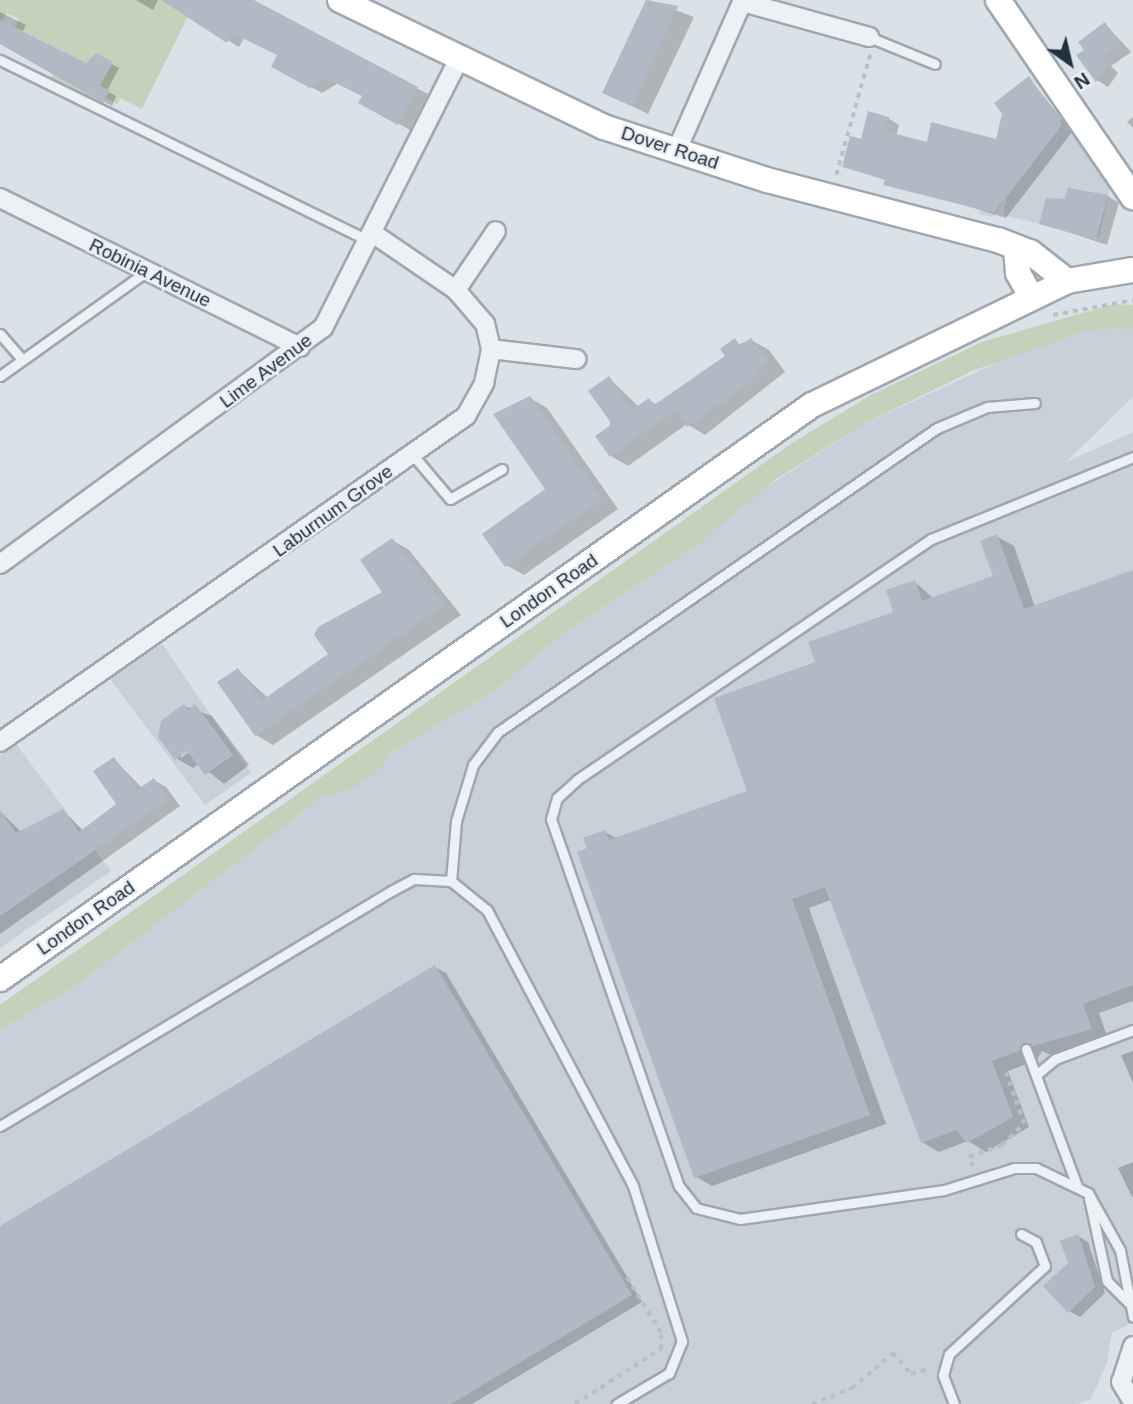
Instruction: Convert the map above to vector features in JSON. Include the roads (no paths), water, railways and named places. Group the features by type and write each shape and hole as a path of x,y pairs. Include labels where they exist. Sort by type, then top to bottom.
{"main road":[{"name":"Dover Road","path":"340,0 458,61 565,111 676,152 830,197 988,237 1016,250 1030,252 1067,281"},
{"path":"998,0 1131,185"},
{"path":"1016,250 1018,273 1036,307"},
{"name":"London Road","path":"0,979 794,417 882,367 1036,307 1067,281 1133,270"}],"street":[{"path":"676,152 743,1 869,37"},
{"name":"Lime Avenue","path":"0,564 323,328 372,237 458,61"},
{"name":"Robinia Avenue","path":"0,198 300,347"},
{"path":"456,289 495,231"},
{"path":"372,237 456,289 485,324 491,349 576,359"},
{"name":"Laburnum Grove","path":"0,742 466,416 484,383 491,349"},
{"path":"1127,1402 1121,1380 1133,1346"}],"lane":[{"path":"869,37 935,64"},
{"path":"0,60 372,237"},
{"path":"0,376 21,358 146,271"},
{"path":"0,334 21,358"},
{"path":"451,881 456,821 473,765 498,732 937,428 987,407 1035,403"},
{"path":"412,454 450,499 502,469"},
{"path":"1133,457 931,540 739,665 578,780 554,804 554,834 678,1185 696,1208 740,1219 944,1190 1028,1167 1088,1193 1120,1250 1130,1278 1128,1302 1133,1317"},
{"path":"0,1126 393,890 414,879 451,881 488,910 633,1186 670,1302 682,1341 669,1373 617,1404"},
{"path":"1036,1075 1055,1059 1133,1030"},
{"path":"1026,1049 1077,1186"},
{"path":"1088,1193 1107,1281 1128,1302"},
{"path":"954,1404 942,1367 949,1354 1045,1266 1042,1254 1021,1234"}]}
